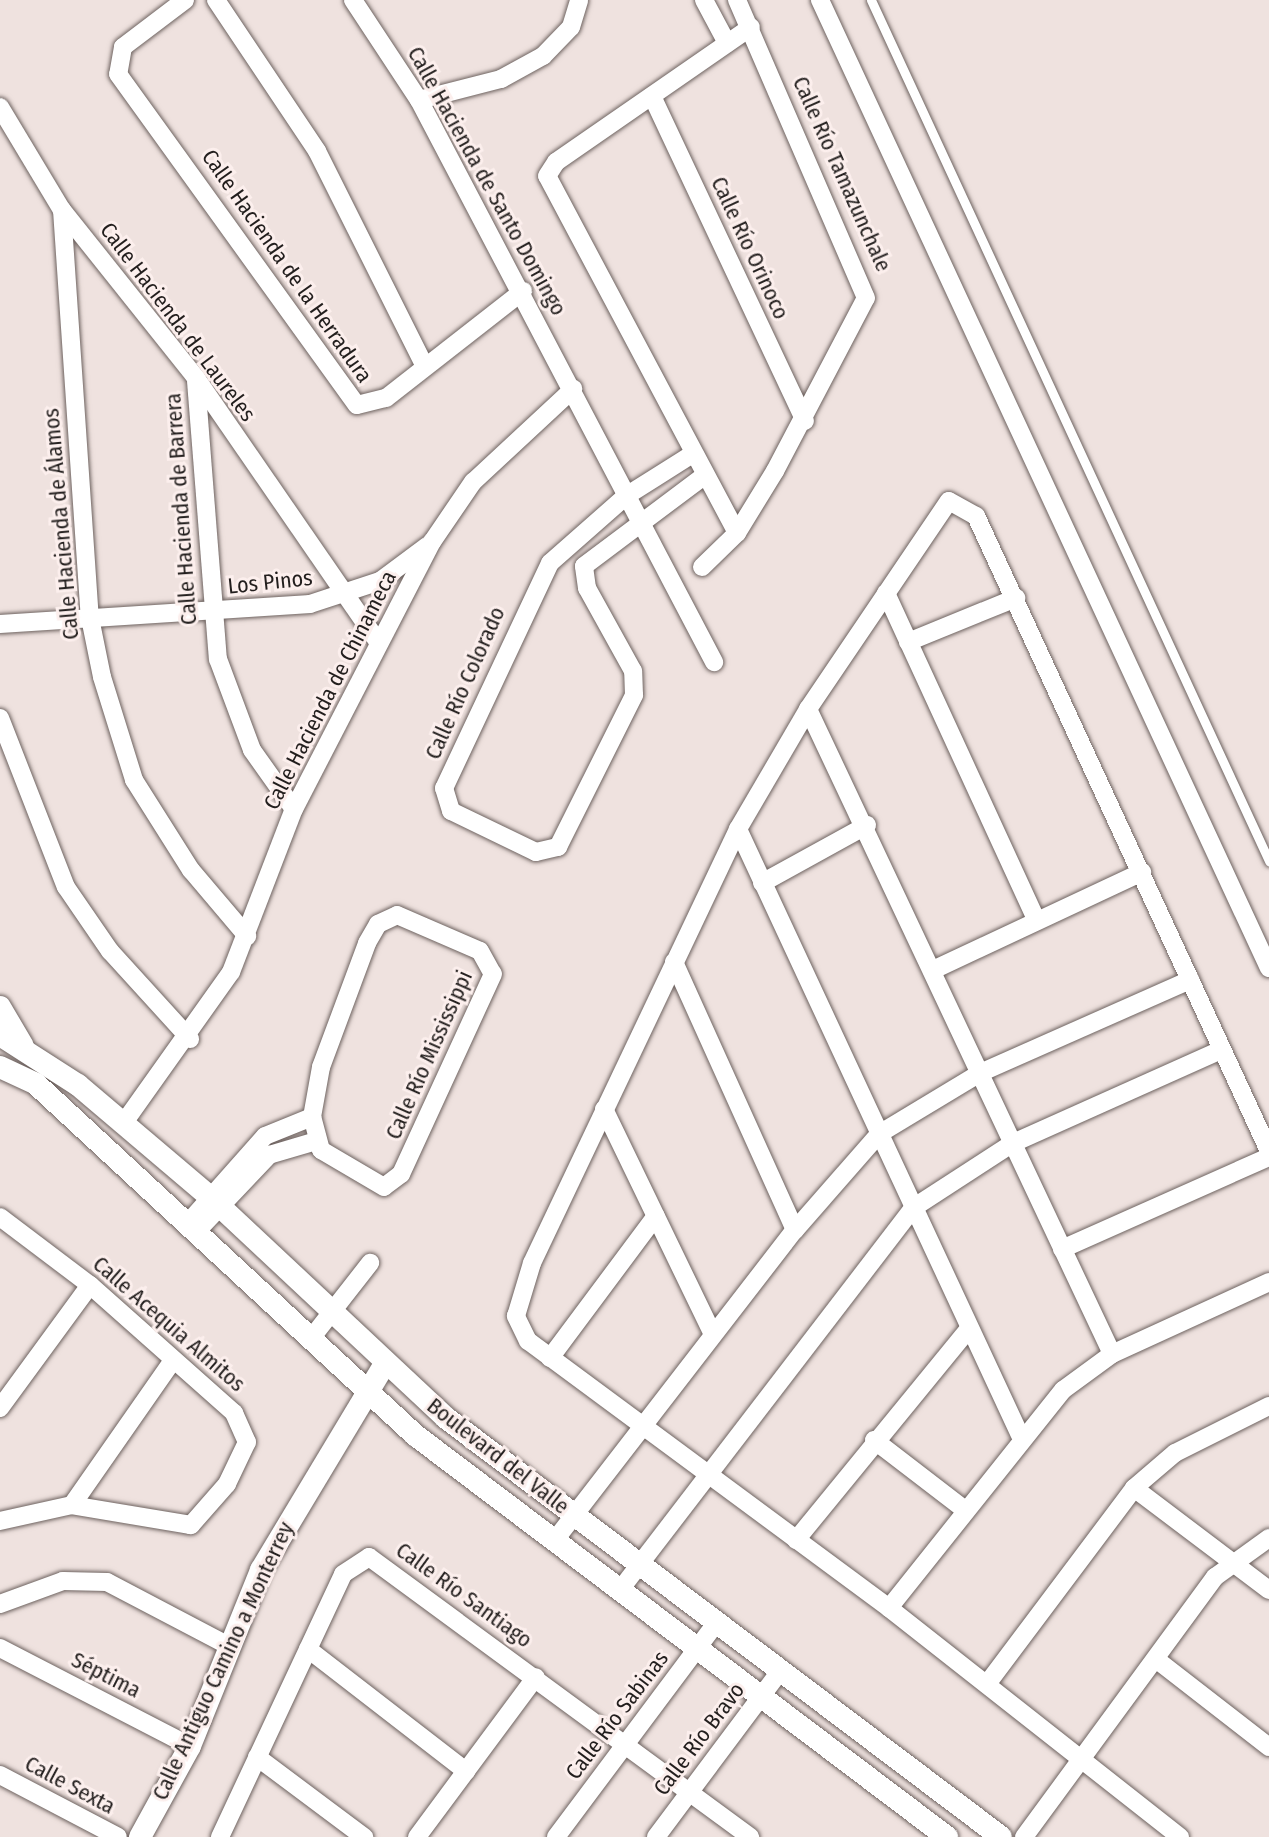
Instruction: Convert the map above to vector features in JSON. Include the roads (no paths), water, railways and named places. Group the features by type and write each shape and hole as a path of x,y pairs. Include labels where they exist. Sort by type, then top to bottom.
{"street":[{"name":"Calle Hacienda de la Herradura","path":"185,0 123,47 116,63 124,82 357,405 377,404 523,291"},
{"path":"216,0 317,151 424,365"},
{"name":"Calle Hacienda de Santo Domingo","path":"353,0 419,100 523,291 637,523 714,662"},
{"path":"419,100 501,79 543,56 571,27 579,0"},
{"path":"704,0 727,43"},
{"name":"Calle Río Tamazunchale","path":"702,567 737,533 805,421 863,311 866,288 737,0"},
{"path":"820,0 1269,968"},
{"path":"737,533 691,455 547,176 556,162 751,27"},
{"name":"Calle Río Orinoco","path":"652,96 805,421"},
{"name":"Calle Hacienda de Laureles","path":"0,107 62,210 196,378 344,597 378,642"},
{"name":"Calle Hacienda de Álamos","path":"62,210 90,618 134,780 191,870 247,936"},
{"name":"Calle Hacienda de Barrera","path":"196,378 209,613 234,710 294,809"},
{"name":"Calle Hacienda de Chinameca","path":"123,1124 190,1039 247,936 294,809 432,542 473,482 573,389"},
{"path":"626,496 691,455"},
{"path":"637,523 704,476"},
{"name":"Calle Río Colorado","path":"626,496 541,577 444,788 451,811 536,852 558,847 634,695 633,671 583,572 637,523"},
{"path":"1062,1249 1269,1154 1016,598 976,516 956,501 942,505 808,709 738,829 519,1293 517,1330 550,1358 643,1424 1085,1757 1180,1837"},
{"name":"Los Pinos","path":"0,624 209,613 344,597 380,581 432,542"},
{"path":"886,593 1036,919"},
{"path":"908,642 1016,598"},
{"path":"808,709 867,825 1112,1354"},
{"path":"0,718 66,887 110,951 190,1039"},
{"path":"762,883 867,825"},
{"path":"738,829 967,1331 1020,1435"},
{"path":"933,970 1036,919 1142,872"},
{"name":"Calle Río Mississippi","path":"387,917 409,918 487,957 489,988 396,1181 364,1182 316,1141 312,1117 321,1067 378,924 387,917"},
{"path":"674,962 795,1230"},
{"path":"555,1540 795,1230 879,1134 980,1073 1190,980"},
{"path":"0,1007 22,1043 36,1084"},
{"path":"0,1035 22,1043"},
{"name":"Boulevard del Valle","path":"22,1043 215,1202 385,1364 575,1515 1001,1837"},
{"path":"620,1590 913,1208 1013,1143 1221,1050"},
{"name":"Boulevard del Valle","path":"0,1067 36,1084 313,1336 367,1395 947,1837"},
{"path":"604,1109 713,1334"},
{"path":"193,1227 265,1136 312,1117"},
{"path":"215,1202 269,1155 316,1141"},
{"path":"550,1358 656,1216"},
{"name":"Calle Acequia Almitos","path":"0,1217 90,1285 244,1427 245,1452 227,1484 191,1525 72,1505 0,1521"},
{"path":"313,1336 370,1263"},
{"path":"889,1608 1020,1435 1112,1354 1269,1282"},
{"path":"0,1408 90,1285"},
{"path":"796,1540 874,1440 967,1331"},
{"path":"72,1505 173,1360"},
{"name":"Calle Antiguo Camino a Monterrey","path":"140,1837 190,1746 229,1646 290,1517 385,1364"},
{"path":"987,1684 1134,1488 1175,1453 1269,1406"},
{"path":"874,1440 964,1509"},
{"path":"1134,1488 1269,1590"},
{"path":"1024,1837 1231,1560 1269,1538"},
{"name":"Calle Río Santiago","path":"220,1837 343,1574 369,1557 750,1837"},
{"path":"0,1604 63,1581 107,1582 229,1646"},
{"name":"Calle Río Sabinas","path":"556,1837 717,1622"},
{"name":"Séptima","path":"0,1648 190,1746"},
{"path":"308,1649 466,1771"},
{"path":"1157,1660 1269,1747"},
{"name":"Calle Río Bravo","path":"656,1837 781,1670"},
{"path":"417,1837 536,1677"},
{"path":"257,1757 364,1837"},
{"name":"Calle Sexta","path":"0,1775 118,1837"}],"lane":[{"path":"871,0 1269,861"}]}
